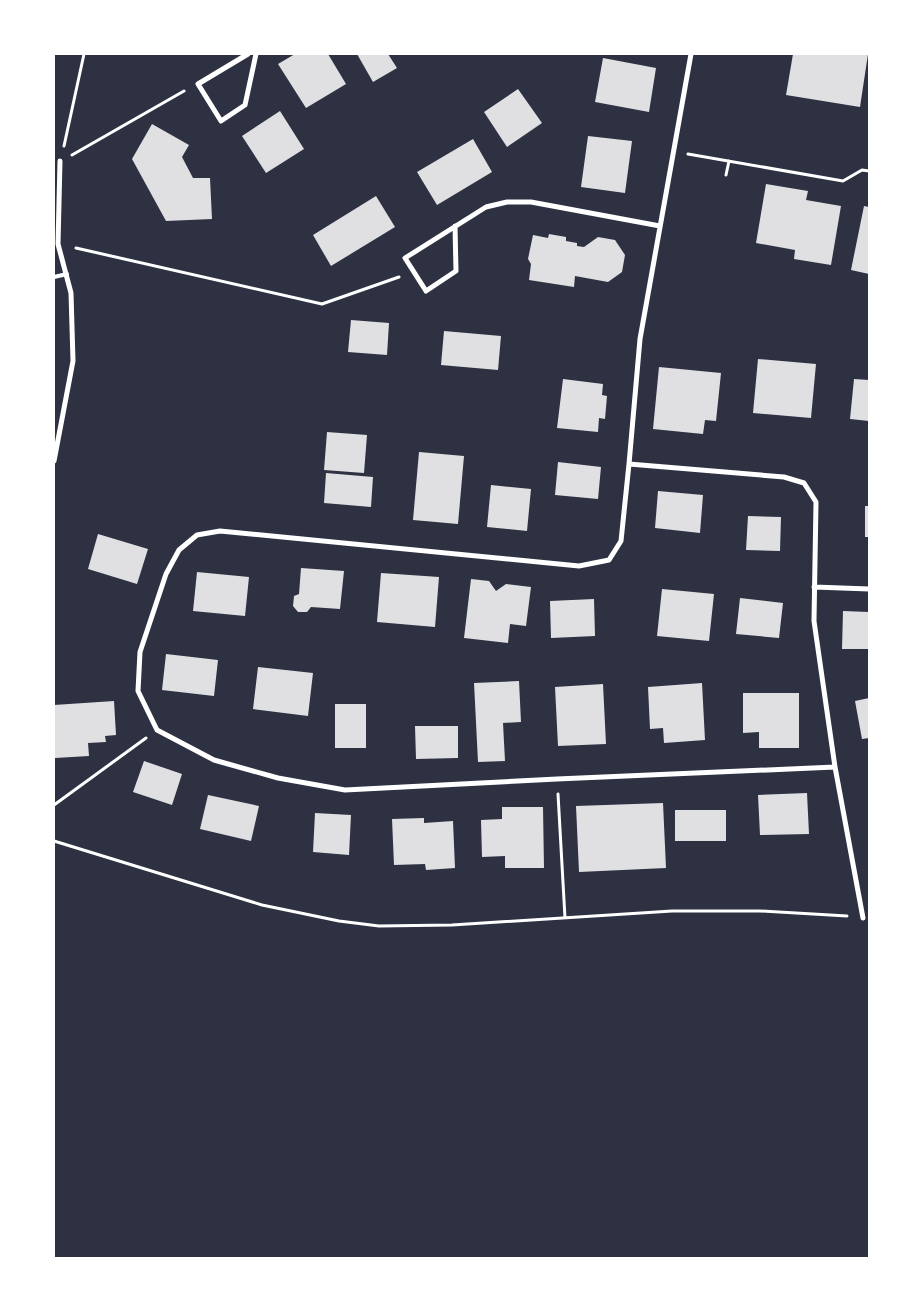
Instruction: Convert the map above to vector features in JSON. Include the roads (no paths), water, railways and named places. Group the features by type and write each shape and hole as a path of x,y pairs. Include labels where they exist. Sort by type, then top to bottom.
{"street":[{"path":"248,54 198,84 221,121 245,105 256,54"},
{"path":"691,54 672,151 640,339 621,540 608,560 579,566 220,531 197,535 178,550 166,574 140,652 138,691 157,730 214,760 278,778 346,790 835,767"},
{"path":"54,460 73,361 71,293 58,244 60,161"},
{"path":"455,226 456,271 426,291 405,258 455,226 486,207 507,202 531,202 660,226"},
{"path":"629,464 784,477 804,483 816,502 814,621 835,767 863,918"},
{"path":"814,587 869,589"}],"lane":[{"path":"54,277 67,274"}]}
